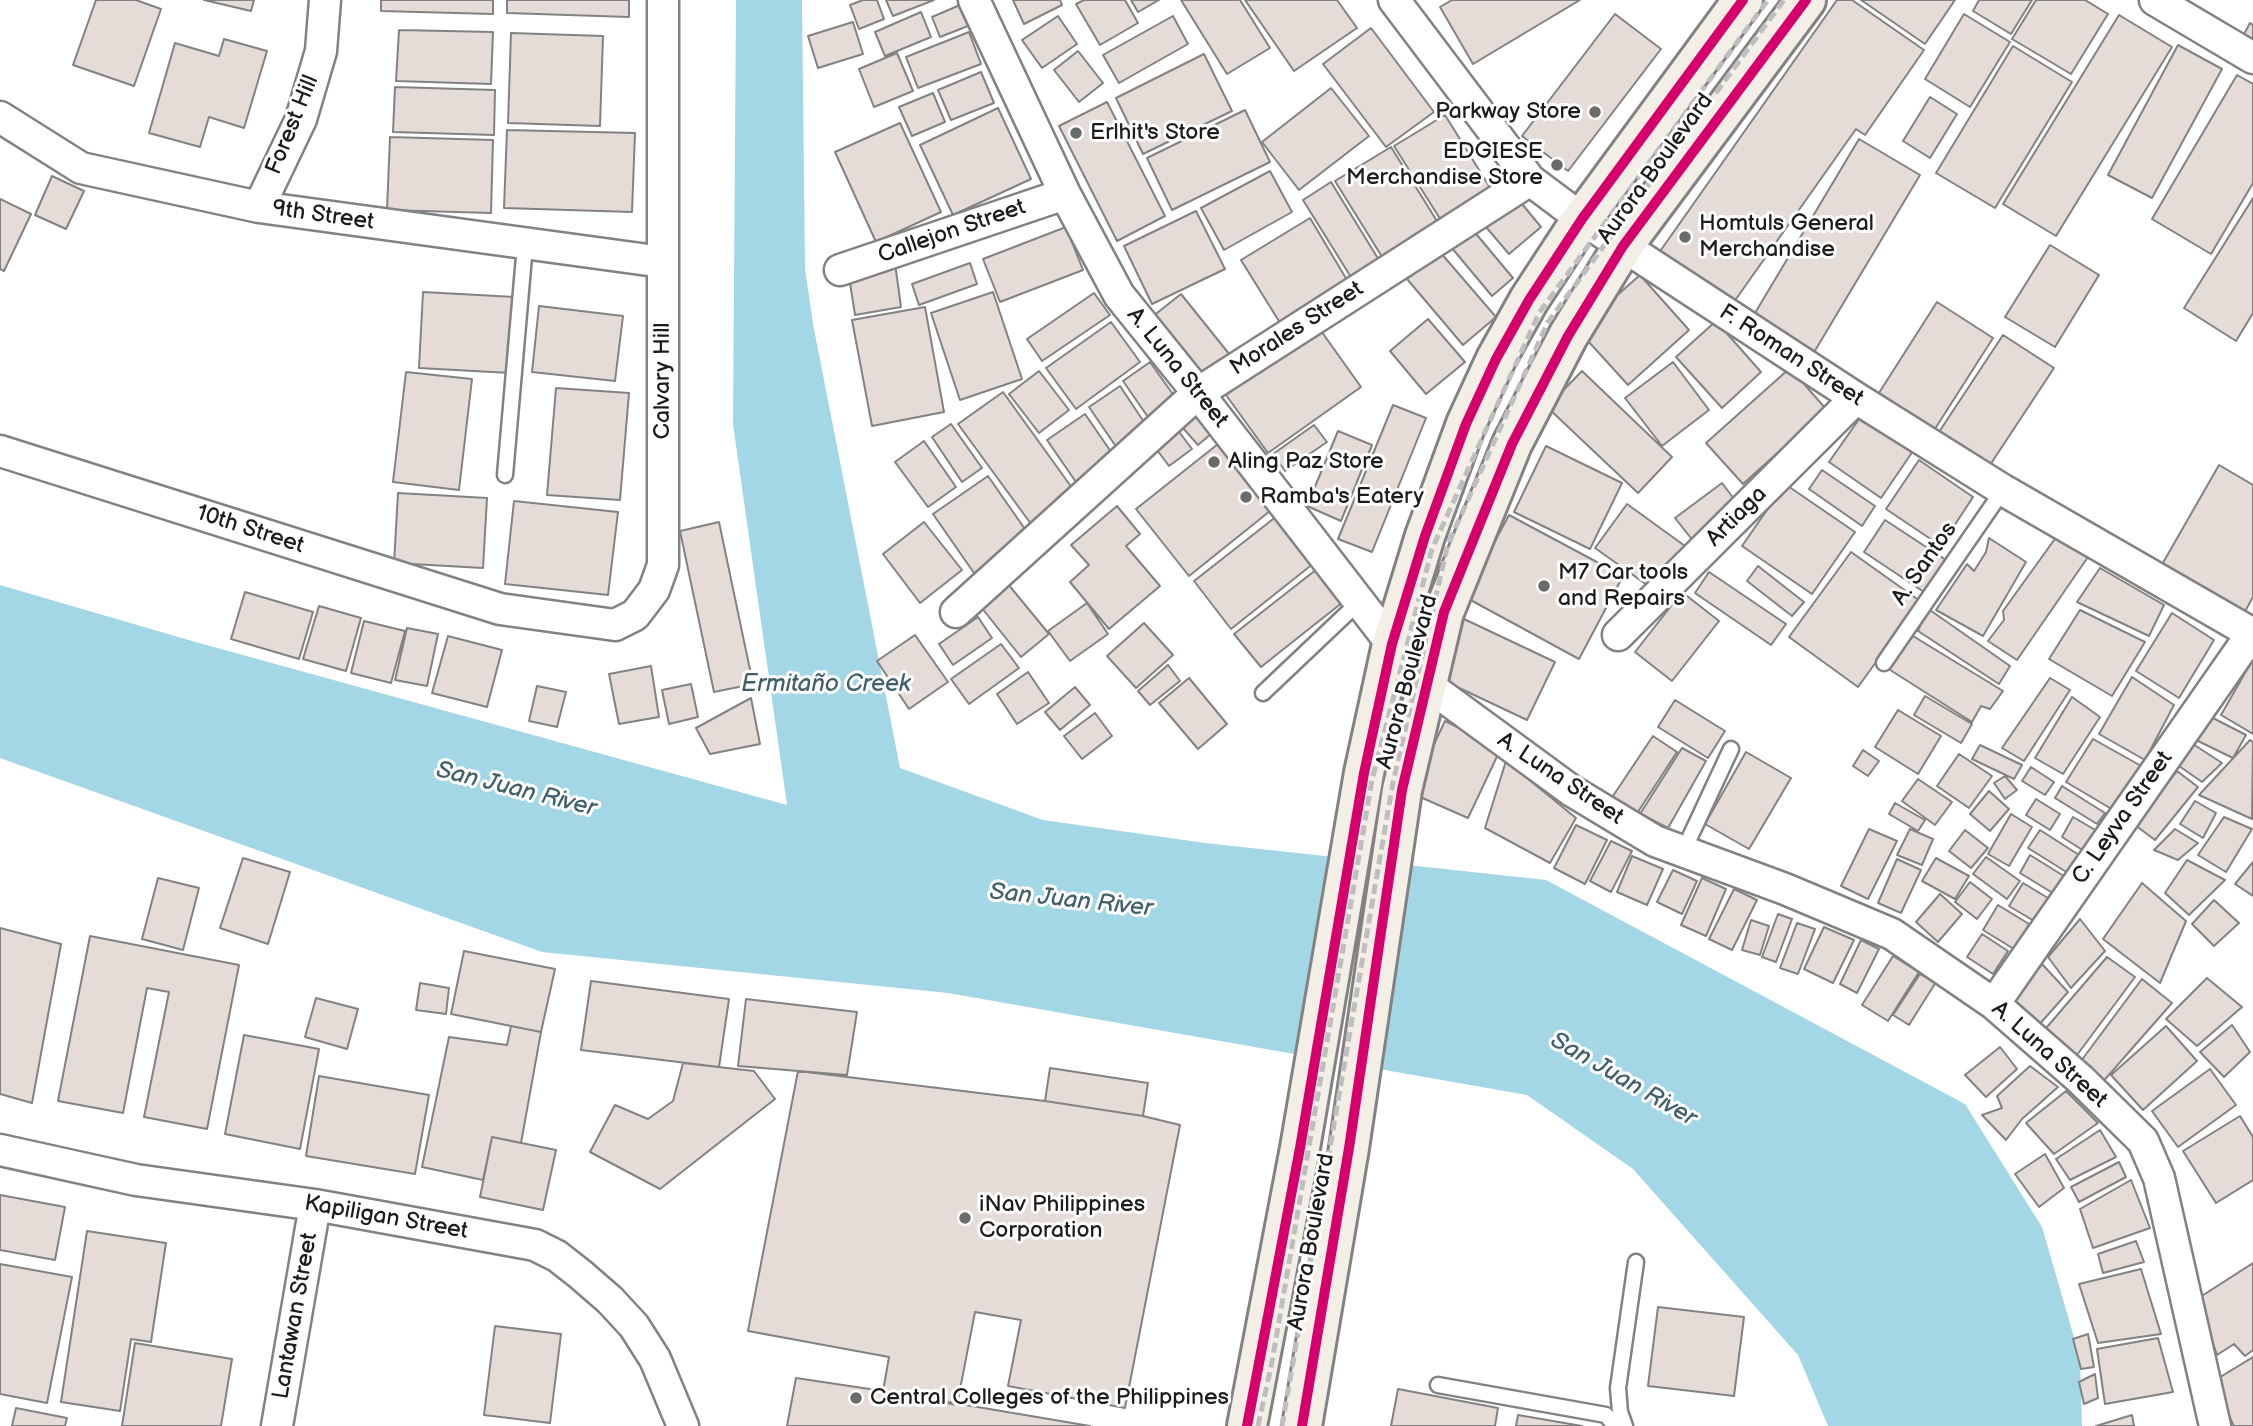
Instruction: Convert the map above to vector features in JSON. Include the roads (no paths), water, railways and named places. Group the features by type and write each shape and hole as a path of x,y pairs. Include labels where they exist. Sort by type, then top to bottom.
{"main road":[{"name":"Aurora Boulevard","path":"1247,1426 1300,1148 1364,773 1391,644 1425,536 1465,424 1496,359 1529,300 1582,219 1743,0"},
{"name":"Aurora Boulevard","path":"1302,1426 1349,1148 1402,790 1444,612 1512,444 1568,336 1623,246 1806,0"}],"street":[{"name":"Forest Hill","path":"259,207 301,120 321,51 325,0"},
{"name":"Calvary Hill","path":"500,609 615,625 635,615 660,579 664,535 663,0"},
{"name":"A. Luna Street","path":"974,0 1065,194 1119,295 1391,644 1426,684 1572,791 1655,841 1892,934 1994,1004 2080,1079 2143,1142 2159,1178 2215,1426"},
{"name":"F. Roman Street","path":"1394,0 1530,180 1582,219 1856,398 2003,490 2253,633"},
{"path":"2155,0 2253,58"},
{"name":"9th Street","path":"0,117 81,168 259,207 663,262"},
{"name":"Morales Street","path":"956,612 1198,393 1530,180"},
{"name":"Callejon Street","path":"840,270 1065,194"},
{"name":"Artiaga","path":"1618,635 1856,398"},
{"name":"10th Street","path":"0,451 500,609"},
{"name":"C. Leyva Street","path":"1994,1004 2253,633"},
{"name":"Kapiligan Street","path":"0,1150 136,1180 315,1205 535,1245 557,1256 610,1300 634,1326 655,1359 683,1426"},
{"name":"Lantawan Street","path":"277,1426 315,1205"}],"lane":[{"path":"505,475 524,245"},
{"name":"A. Santos","path":"1884,663 2003,490"},
{"path":"1264,693 1360,601"},
{"path":"1683,852 1731,749"},
{"path":"1625,1426 1620,1412 1618,1388 1636,1262"},
{"path":"1438,1385 1606,1415 1615,1426"}],"water":[{"path":"736,0 802,0 805,268 813,324 900,768 1043,820 1205,843 1546,880 1965,1104 2042,1227 2080,1358 2082,1426 1828,1426 1798,1355 1633,1169 1527,1095 948,993 542,952 0,758 0,585 192,641 787,805 733,424"}],"railway":[{"path":"1258,1426 1272,1362 1372,780 1432,549 1539,313 1768,0"},
{"path":"1282,1426 1393,782 1448,544 1548,322 1784,0"}],"place":[{"name":"Parkway Store","path":"1595,112"},
{"name":"Erlhit's Store","path":"1076,133"},
{"name":"EDGIESE Merchandise Store","path":"1557,165"},
{"name":"Homtuls General Merchandise","path":"1685,237"},
{"name":"Aling Paz Store","path":"1214,462"},
{"name":"Ramba's Eatery","path":"1246,497"},
{"name":"M7 Car tools and Repairs","path":"1544,586"},
{"name":"iNav Philippines Corporation","path":"965,1218"},
{"name":"Central Colleges of the Philippines","path":"856,1398"}],"water label":[{"name":"Ermitaño Creek","path":"826,685"},
{"name":"San Juan River","path":"516,790"},
{"name":"San Juan River","path":"1071,901"},
{"name":"San Juan River","path":"1623,1080"}]}
